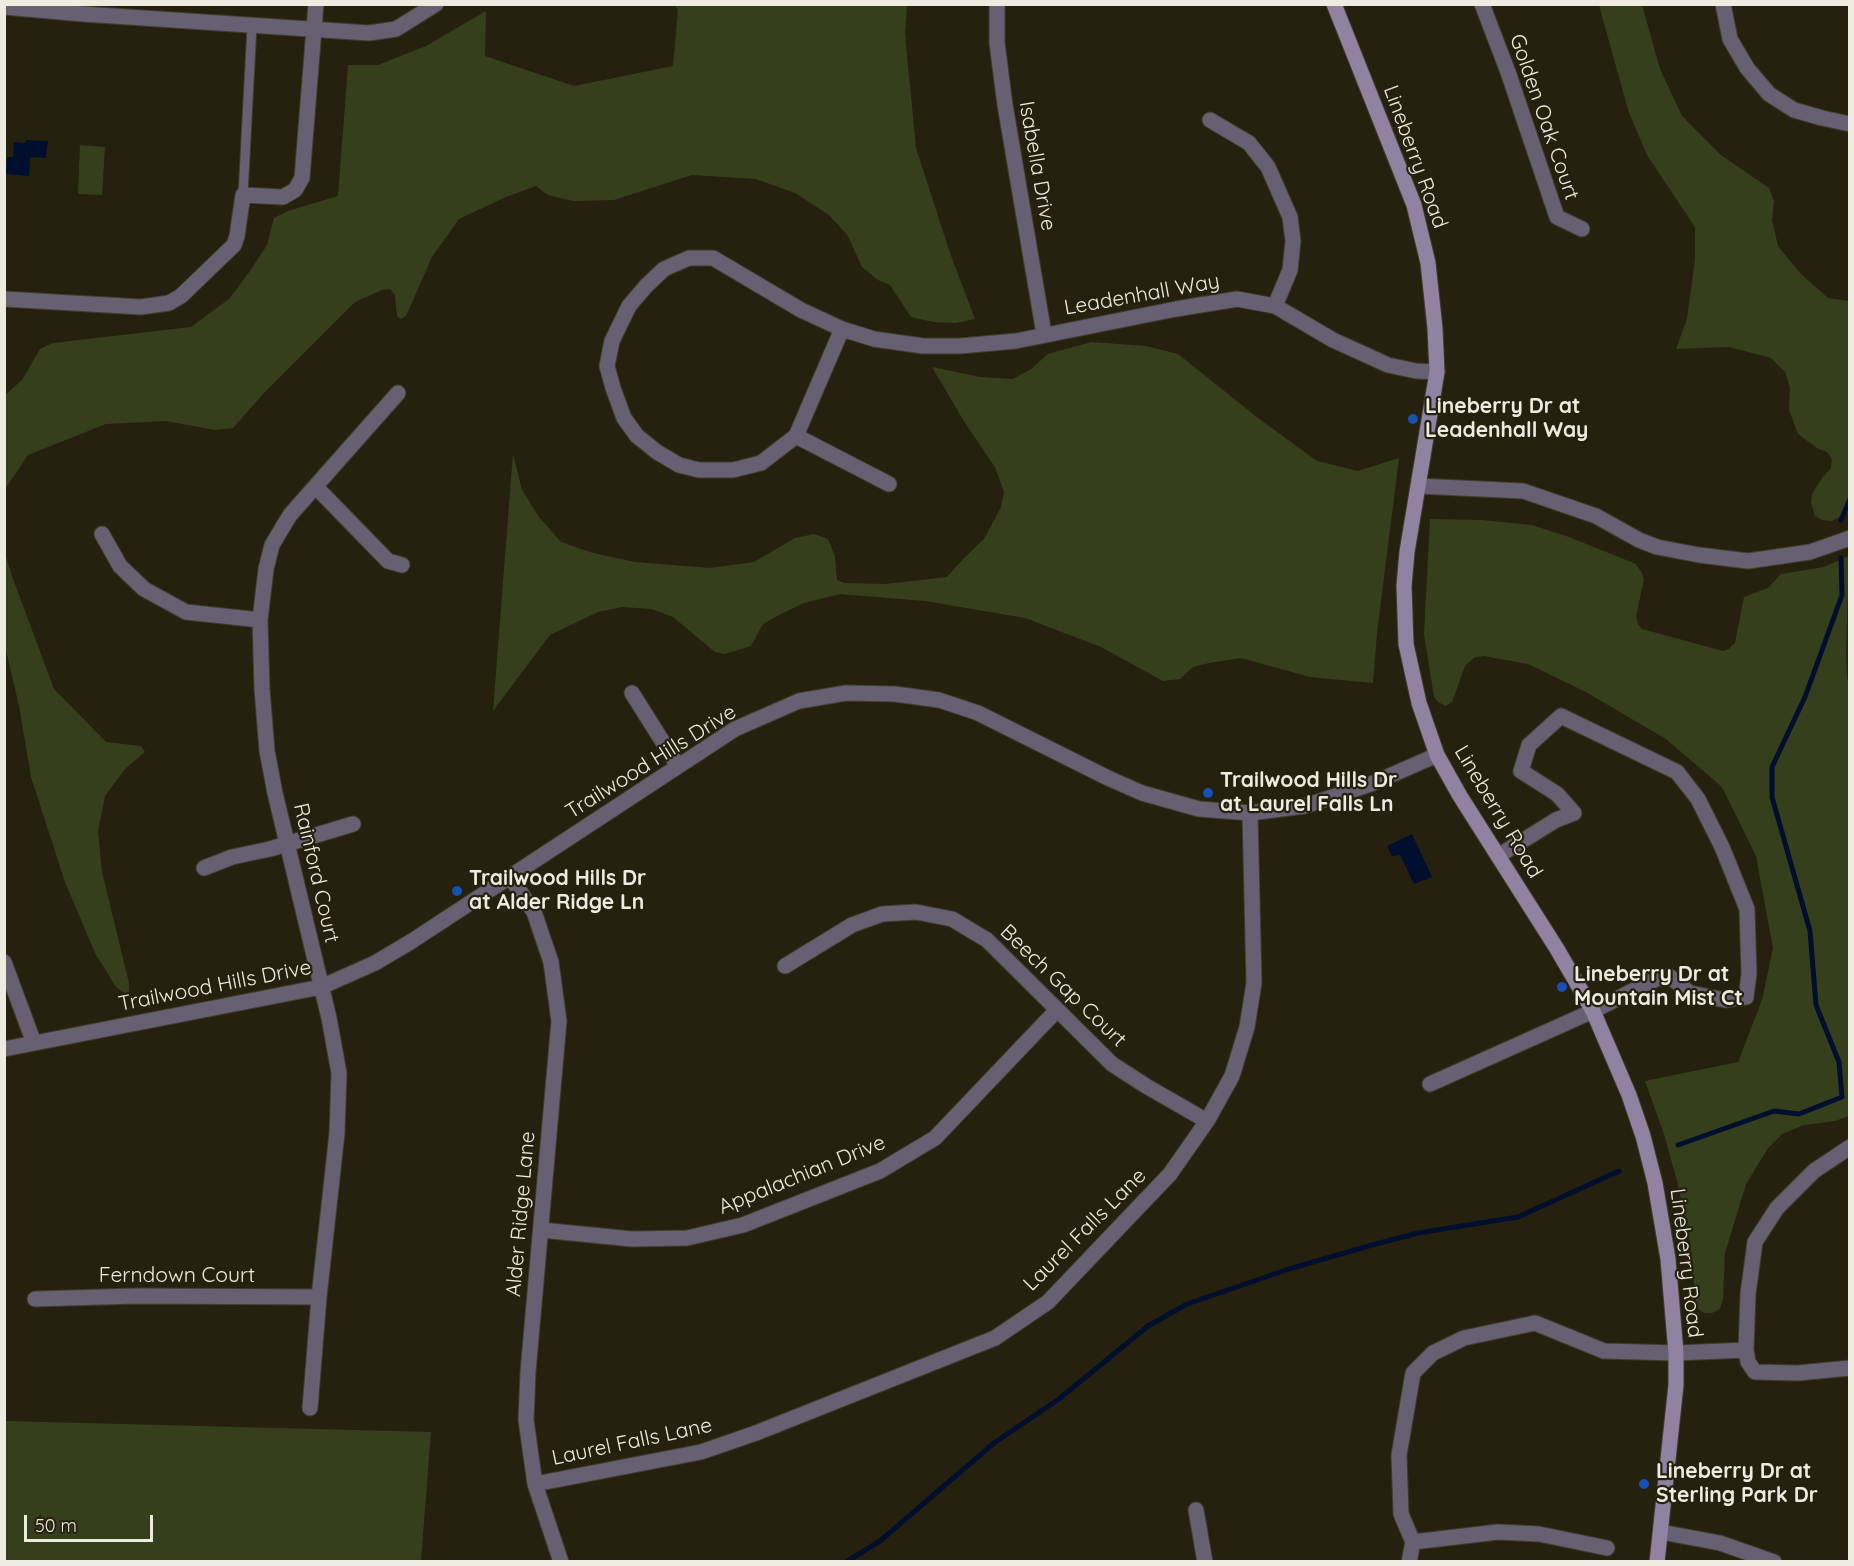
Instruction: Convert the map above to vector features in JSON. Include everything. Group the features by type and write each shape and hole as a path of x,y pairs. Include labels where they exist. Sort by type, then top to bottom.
{"street":[{"path":"4,299 141,307 169,303 181,296 234,245 243,195 283,197 295,190 302,178 316,4"},
{"path":"4,7 75,9 252,26 369,33 396,29 436,4"},
{"name":"Isabella Drive","path":"997,4 998,43 1005,105 1044,334"},
{"name":"Lineberry Road","path":"1334,4 1414,205 1432,295 1437,372 1407,552 1404,615 1406,644 1419,703 1437,755 1460,796 1557,949 1593,1011 1629,1095 1643,1136 1655,1183 1668,1259 1676,1353 1676,1385 1658,1562"},
{"name":"Golden Oak Court","path":"1482,4 1509,72 1557,217 1582,229"},
{"path":"1723,4 1730,39 1747,68 1769,94 1794,110 1850,124"},
{"path":"1210,120 1249,143 1268,167 1290,217 1293,241 1290,270 1275,306"},
{"name":"Leadenhall Way","path":"842,329 796,436 761,464 733,470 699,471 679,465 636,436 624,418 607,366 612,341 629,306 646,286 664,269 689,258 713,258 801,310 842,329 874,339 923,346 960,346 1016,341 1237,299 1275,306 1333,340 1388,365 1416,371 1437,372"},
{"name":"Rainford Court","path":"310,1408 319,1297 337,1132 339,1073 329,1018 267,751 260,620 266,569 272,545 290,515 398,393"},
{"path":"796,436 889,484"},
{"path":"1418,486 1523,491 1596,516 1639,540 1658,547 1730,559 1748,561 1795,555 1825,548 1850,538"},
{"path":"316,487 388,561 402,565"},
{"path":"102,534 120,566 144,589 186,612 260,620"},
{"path":"632,693 678,766"},
{"name":"Trailwood Hills Drive","path":"4,1049 321,987 375,963 412,941 735,729 799,702 846,693 895,694 939,700 978,712 1142,793 1200,809 1250,813 1305,806 1371,784 1437,755"},
{"path":"1430,1084 1593,1011 1656,979 1669,976 1690,993 1725,1000 1746,997 1749,975 1747,909 1722,847 1698,799 1677,772 1561,716 1529,745 1521,771 1557,794 1574,813 1556,820 1498,856"},
{"name":"Laurel Falls Lane","path":"535,1484 702,1452 756,1433 995,1338 1048,1302 1170,1174 1207,1121 1232,1076 1247,1027 1254,983 1250,813"},
{"path":"204,868 232,857 353,824"},
{"name":"Alder Ridge Lane","path":"510,877 534,912 551,962 559,1021 528,1372 526,1420 535,1484 561,1562"},
{"name":"Beech Gap Court","path":"785,966 852,925 882,914 916,912 952,920 987,940 1056,1011 1112,1064 1207,1121"},
{"path":"4,962 34,1043"},
{"name":"Appalachian Drive","path":"541,1230 632,1239 687,1238 743,1225 880,1171 935,1138 1056,1011"},
{"path":"1850,1147 1814,1171 1777,1208 1755,1242 1748,1294 1746,1350 1748,1362 1755,1372 1798,1373 1850,1368"},
{"name":"Ferndown Court","path":"34,1299 136,1296 319,1297"},
{"path":"1409,1562 1413,1542 1401,1514 1399,1455 1413,1373 1433,1353 1464,1338 1535,1323 1604,1351 1676,1353 1746,1350"},
{"path":"1196,1510 1205,1562"},
{"path":"1413,1542 1498,1532 1539,1534 1607,1548"},
{"path":"1661,1532 1720,1543 1774,1562"}],"lane":[{"path":"243,195 252,26"}],"green space":[{"path":"675,5 907,5 905,34 916,148 950,253 975,319 956,323 933,322 911,317 890,285 878,280 862,267 848,236 829,215 795,193 756,179 692,175 614,200 573,201 548,195 536,186 459,219 432,257 406,316 401,319 397,316 395,295 390,289 382,290 355,302 264,393 233,428 215,430 166,421 106,424 28,455 5,489 5,395 22,380 40,349 53,343 191,327 229,299 267,245 274,218 288,211 338,196 348,65 378,65 426,46 486,11 485,56 574,86 673,66 678,10"},
{"path":"1599,5 1642,5 1660,69 1682,116 1721,155 1769,188 1774,201 1772,220 1778,246 1801,274 1828,298 1849,301 1849,512 1832,521 1822,520 1815,516 1811,503 1812,494 1831,468 1832,459 1827,452 1817,448 1798,434 1789,410 1790,388 1785,372 1771,358 1729,347 1676,349 1687,319 1695,259 1695,227 1647,155 1628,110"},
{"path":"80,145 105,147 102,195 78,194"},
{"path":"1091,342 1146,346 1178,354 1258,418 1317,461 1358,471 1399,458 1373,683 1310,677 1241,658 1193,667 1180,679 1163,681 1101,647 1025,618 925,601 840,594 804,603 781,614 763,624 751,646 725,654 715,652 673,617 652,609 622,607 598,612 550,635 493,711 513,454 522,490 539,517 561,542 593,553 635,562 710,568 754,562 795,538 814,534 828,539 835,557 837,580 844,583 885,584 947,577 984,539 1001,507 1004,492 995,467 965,423 932,367 980,377 1013,379 1031,369 1048,354"},
{"path":"1430,519 1482,520 1532,525 1636,564 1644,580 1636,616 1642,629 1723,651 1735,643 1744,597 1768,588 1781,574 1824,567 1849,556 1846,655 1847,679 1850,682 1849,1116 1835,1121 1804,1125 1782,1134 1768,1148 1746,1184 1725,1253 1723,1299 1720,1309 1712,1313 1704,1313 1696,1307 1691,1247 1677,1181 1664,1134 1645,1081 1738,1062 1762,1000 1773,948 1756,856 1722,787 1666,739 1584,691 1528,664 1484,656 1475,657 1465,666 1452,702 1446,706 1438,702 1434,697 1424,634"},
{"path":"4,550 54,689 106,742 141,746 145,752 125,769 105,796 98,831 102,872 129,983 129,991 126,994 116,987 95,953 65,882 31,777 19,706 5,646"},
{"path":"5,1421 431,1432 421,1561 5,1561"}],"water":[{"path":"26,140 48,141 46,158 30,157 29,176 6,174 7,157 13,157 14,142 26,143"},
{"path":"1412,834 1432,877 1414,884 1400,855 1392,856 1387,846"}],"waterway":[{"path":"1841,520 1850,499"},
{"path":"1678,1145 1774,1111 1799,1114 1842,1097 1839,1062 1816,1005 1810,931 1772,797 1772,767 1805,697 1842,595 1841,558"},
{"path":"846,1562 880,1541 994,1443 1059,1399 1148,1326 1187,1304 1289,1269 1372,1245 1418,1233 1518,1217 1619,1171"}],"place":[{"name":"Lineberry Dr at Leadenhall Way","path":"1413,419"},
{"name":"Trailwood Hills Dr at Laurel Falls Ln","path":"1208,793"},
{"name":"Trailwood Hills Dr at Alder Ridge Ln","path":"457,891"},
{"name":"Lineberry Dr at Mountain Mist Ct","path":"1562,987"},
{"name":"Lineberry Dr at Sterling Park Dr","path":"1644,1484"}]}
